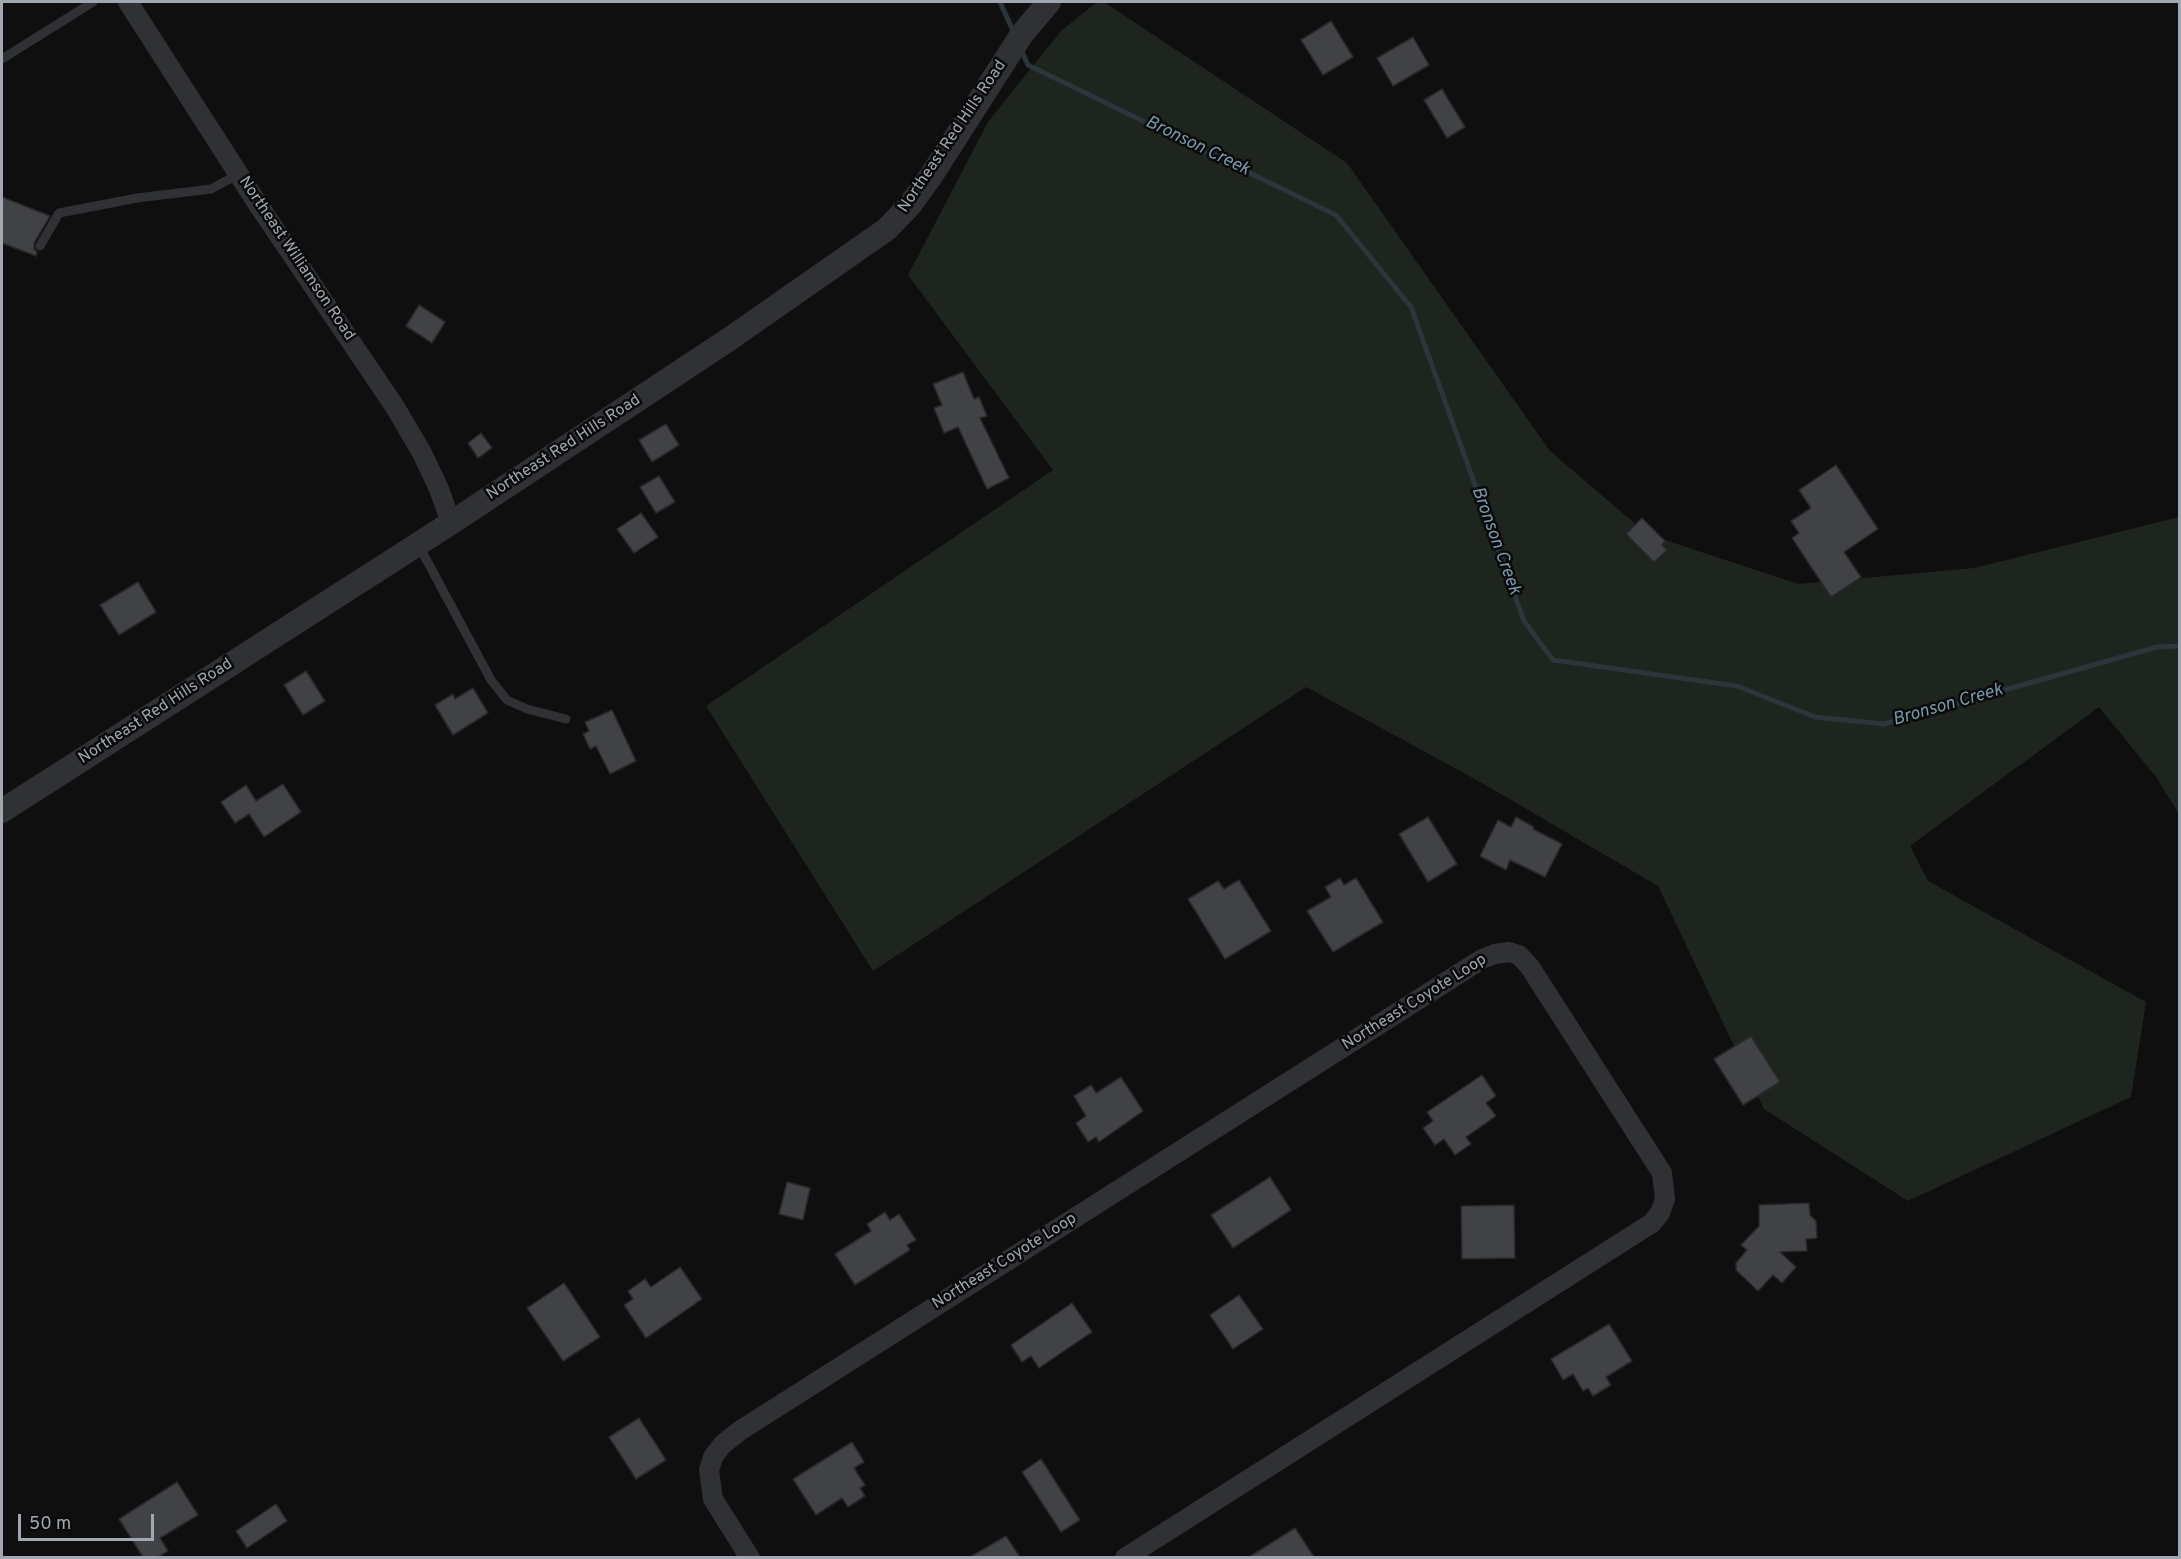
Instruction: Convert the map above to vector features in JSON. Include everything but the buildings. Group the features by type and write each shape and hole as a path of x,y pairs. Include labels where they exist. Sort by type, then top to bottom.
{"street":[{"name":"Northeast Williamson Road","path":"128,2 239,174 395,407 422,453 439,489 451,523"},
{"name":"Northeast Red Hills Road","path":"2,811 451,523 728,340 887,229 924,186 1022,34 1048,2"},
{"name":"Northeast Coyote Loop","path":"750,1557 713,1499 709,1470 713,1458 723,1444 741,1430 1482,959 1509,952 1519,956 1530,967 1662,1173 1665,1199 1660,1213 1652,1223 1125,1557"}],"lane":[{"path":"2,59 93,2"},
{"path":"40,246 59,213 137,198 211,189 239,174"},
{"path":"418,544 491,680 507,700 527,709 566,719"}],"shaded area":[{"path":"1097,2 1104,2 1347,163 1550,451 1647,534 1798,584 1974,568 2179,517 2179,814 2156,777 2099,707 1910,846 1928,881 2146,1002 2131,1097 1908,1201 1764,1109 1658,886 1482,783 1306,687 873,971 706,706 1053,470 908,275 988,122 1061,31"}],"waterway":[{"name":"Bronson Creek","path":"1000,2 1014,33"},
{"name":"Bronson Creek","path":"1021,50 1028,65 1336,215 1411,307 1524,621 1553,660 1737,686 1815,717 1884,724 2157,647 2180,646"}]}
